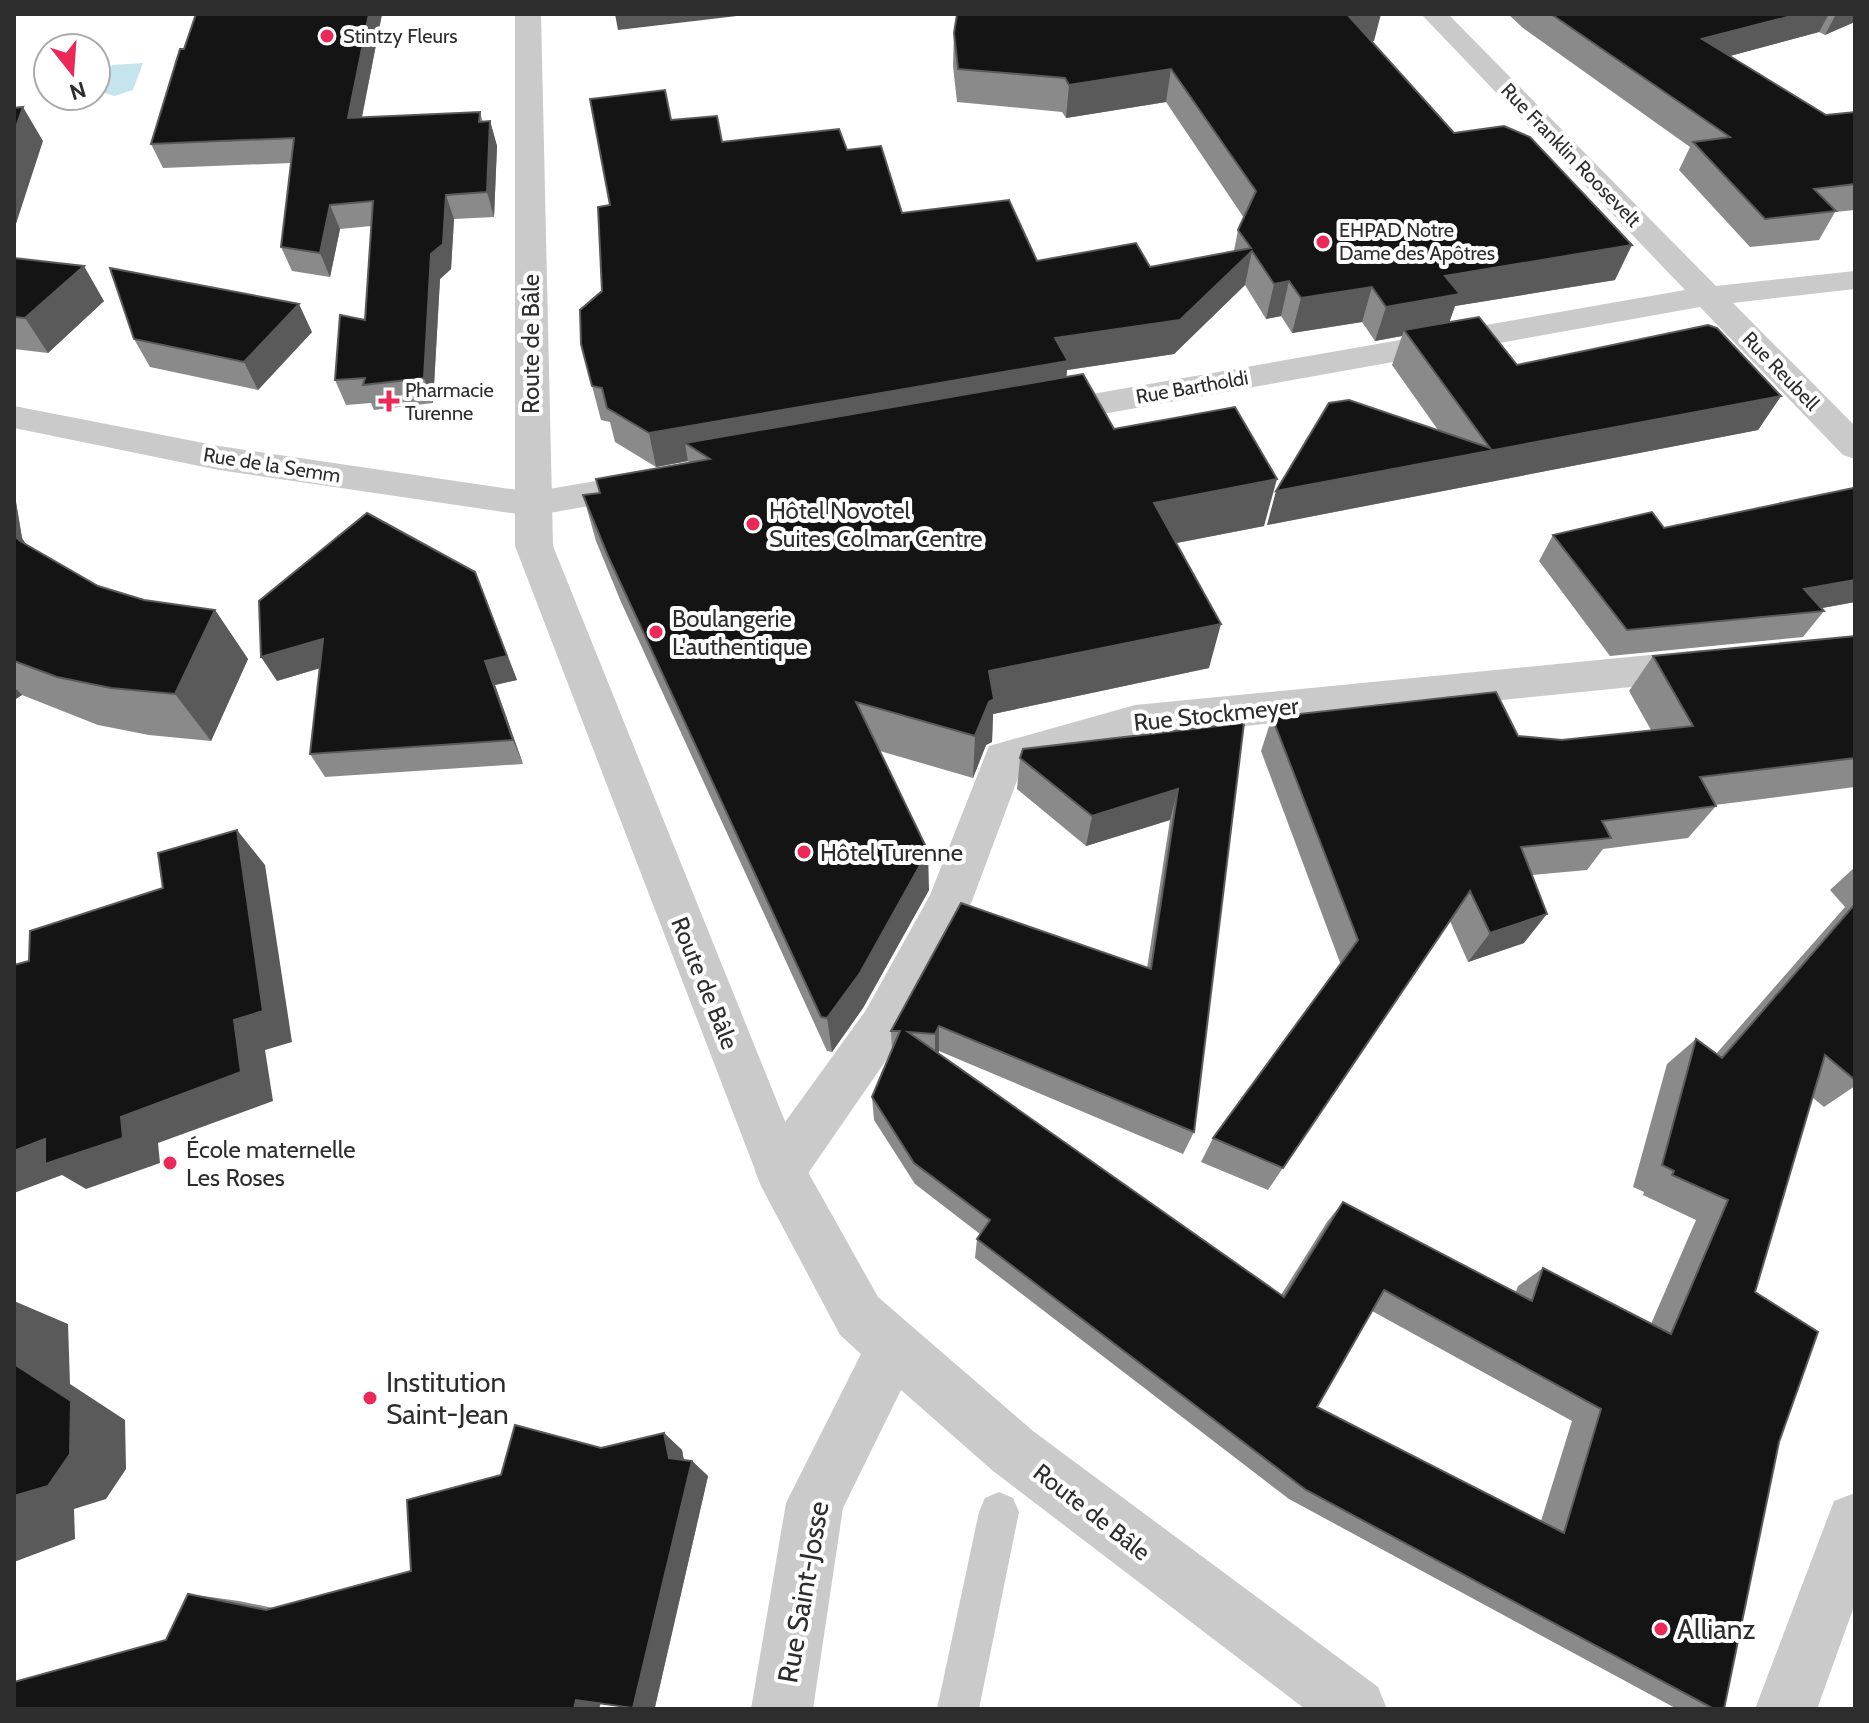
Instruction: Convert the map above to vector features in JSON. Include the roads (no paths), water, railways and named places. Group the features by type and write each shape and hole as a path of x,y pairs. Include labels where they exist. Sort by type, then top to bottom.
{"street":[{"name":"Route de Bâle","path":"528,14 531,504 534,546 780,1171 859,1316 893,1348 1013,1451 1356,1709"},
{"name":"Rue Franklin Roosevelt","path":"1434,14 1707,296"},
{"name":"Rue Bartholdi","path":"1004,421 1707,296 1855,280"},
{"name":"Rue Reubell","path":"1707,296 1855,447"},
{"name":"Rue de la Semm","path":"14,417 219,458 531,504"},
{"path":"531,504 675,479"},
{"name":"Rue Stockmeyer","path":"780,1171 883,1025 950,901 1004,758 1135,721 1745,661"},
{"name":"Rue Saint-Josse","path":"782,1709 815,1503 893,1348"},
{"path":"1786,1709 1855,1522"}],"lane":[{"path":"958,1709 999,1512"}],"water":[{"path":"143,63 133,90 112,95 112,65"}],"place":[{"name":"Stintzy Fleurs","path":"327,36"},
{"name":"EHPAD Notre Dame des Apôtres","path":"1323,242"},
{"name":"Pharmacie Turenne","path":"389,401"},
{"name":"Hôtel Novotel Suites Colmar Centre","path":"753,524"},
{"name":"Boulangerie L'authentique","path":"656,632"},
{"name":"Hôtel Turenne","path":"804,852"},
{"name":"École maternelle Les Roses","path":"170,1163"},
{"name":"Institution Saint-Jean","path":"370,1398"},
{"name":"Allianz","path":"1661,1629"}]}
